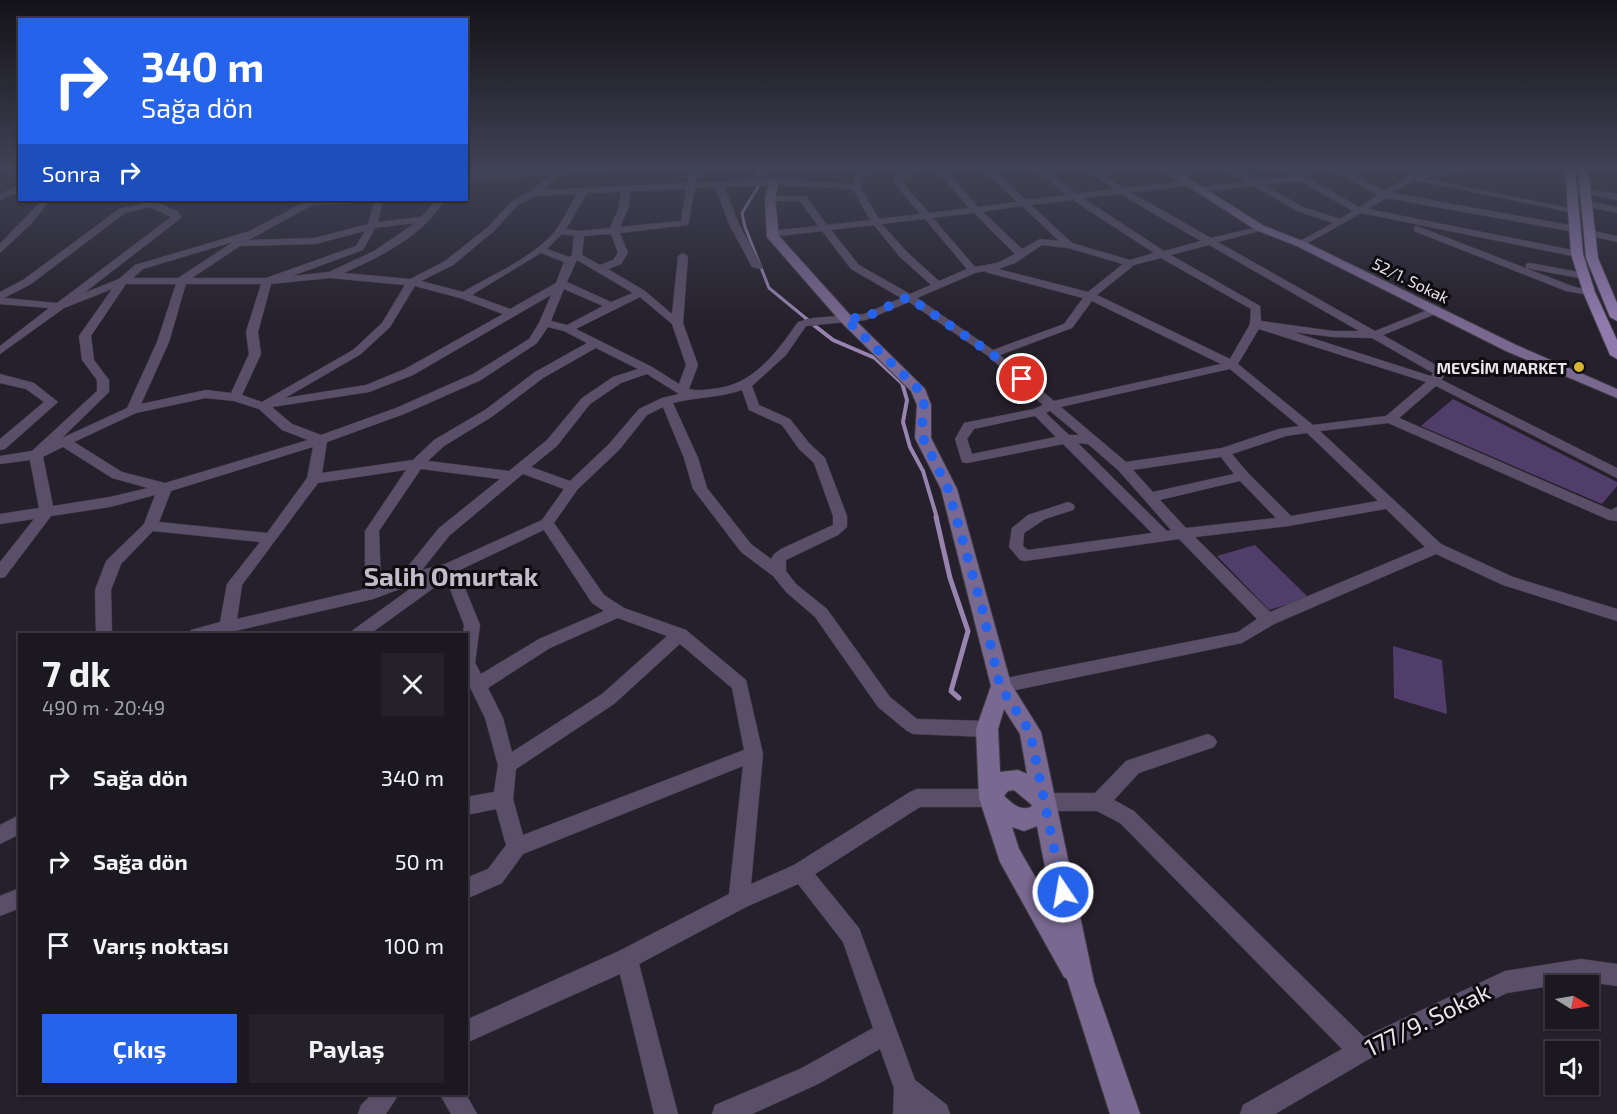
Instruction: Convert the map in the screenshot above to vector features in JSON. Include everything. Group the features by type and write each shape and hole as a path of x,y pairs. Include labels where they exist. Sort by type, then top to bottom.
{"main road":[{"path":"1574,220 1577,254 1589,292 1617,355"},
{"path":"1588,220 1595,266 1617,317"}],"street":[{"path":"0,250 30,220"},
{"path":"0,296 27,282 110,220"},
{"path":"0,351 173,220"},
{"path":"132,410 163,342 182,280 253,233 277,220"},
{"path":"267,281 360,248 374,220"},
{"path":"240,243 315,241 372,226 418,220"},
{"path":"330,275 396,244 425,220"},
{"path":"263,406 357,352 386,325 412,282 449,263 499,220"},
{"path":"464,296 541,250 560,231 566,220"},
{"path":"600,269 617,262 624,253 614,230 618,220"},
{"path":"560,231 579,234 685,223 685,220"},
{"path":"733,220 758,267"},
{"path":"771,220 771,234 797,266 921,394 924,405 923,438 948,489 982,608 1000,686 1030,732 1082,982 1125,1114"},
{"path":"818,220 855,267 908,297 992,354 1123,467 1183,534 1268,620"},
{"path":"876,220 915,267 936,284"},
{"path":"771,234 904,220"},
{"path":"931,220 979,269 1090,296 1232,365 1309,428 1436,548 1508,581 1617,615"},
{"path":"986,220 1022,255"},
{"path":"1042,220 1069,245"},
{"path":"1092,440 1066,439 968,459 961,439 969,426 1038,412 1052,405 1232,365 1256,324 1256,308 1162,255 1108,220"},
{"path":"1172,220 1439,372 1435,381 1390,419"},
{"name":"52/1. Sokak","path":"1247,220 1260,228 1301,244 1511,348 1617,394"},
{"path":"1335,220 1341,222"},
{"path":"1301,244 1344,220"},
{"path":"1394,220 1570,289 1589,292"},
{"path":"1403,220 1577,254"},
{"path":"1525,220 1575,229"},
{"path":"992,354 1068,326 1090,296 1130,263 1260,228"},
{"path":"36,455 103,392 103,380 88,360 85,336 123,281 139,267 253,233"},
{"path":"1589,233 1617,239"},
{"path":"0,519 110,502 165,488 321,440 400,411 477,377 533,341 545,323 574,259 579,234"},
{"path":"360,633 449,569 547,523 572,487 614,447 643,412 688,393 724,392 746,385 772,364 808,323 866,317 936,284 979,269 999,266 1022,255 1040,242 1069,245 1130,263"},
{"path":"541,250 600,269 641,293 677,323"},
{"path":"683,256 677,323 692,365 688,393"},
{"path":"1515,266 1530,266 1584,276"},
{"path":"0,301 59,306 123,281 267,281 330,275 412,282 511,312"},
{"path":"235,397 255,354 252,332 267,281"},
{"path":"263,406 369,388 409,372 562,284"},
{"path":"562,284 611,306"},
{"path":"568,330 611,306 641,293"},
{"path":"1256,324 1333,334 1374,335 1434,311"},
{"path":"545,323 568,330 688,393"},
{"path":"1256,324 1435,381 1617,474"},
{"path":"373,593 372,531 417,464 439,443 489,413 539,375 594,344"},
{"path":"406,579 444,532 552,443 586,401 616,380 648,370"},
{"path":"0,378 7,382 30,386 52,402 0,446"},
{"path":"1594,384 1617,387"},
{"path":"746,385 753,407 786,422 804,446 820,460 840,516 840,527 825,536 794,548 779,558 778,572"},
{"path":"0,460 36,455 132,410 206,394 235,397 263,406 287,427 321,440"},
{"path":"666,401 690,458 700,489 746,548 778,572 791,588 821,613 884,702 913,726 987,729"},
{"path":"1038,412 1164,536"},
{"path":"1123,467 1224,452 1284,432 1390,419 1614,517 1617,512"},
{"path":"226,630 235,584 314,479 321,440"},
{"path":"64,442 117,475 165,488"},
{"path":"1224,452 1243,476 1288,520"},
{"path":"0,573 47,511 36,455"},
{"path":"314,479 417,464 516,472 572,487"},
{"path":"1152,497 1243,476"},
{"path":"104,633 103,590 114,561 150,526 165,488"},
{"path":"1068,507 1026,522 1017,532 1016,547 1025,556 1389,504"},
{"path":"547,523 598,599 618,612 680,634 740,686 754,754 740,900"},
{"path":"150,526 271,538"},
{"path":"1000,686 1242,637 1268,620 1436,548"},
{"path":"204,633 226,630 373,593 406,579 449,569"},
{"path":"449,569 472,625 468,655"},
{"path":"477,686 508,665 581,624 618,612"},
{"path":"507,765 608,699 680,634"},
{"path":"468,665 494,718 507,765 503,800 516,847"},
{"path":"1000,686 987,729 990,798 1009,854 1082,982"},
{"path":"1099,802 1133,767 1208,742"},
{"path":"468,888 495,876 516,847 754,754"},
{"path":"990,798 1001,782 1018,780 1045,802 1099,802 1127,817 1361,1051"},
{"path":"468,1031 627,959 740,900 801,872 917,798 990,798 1011,816 1024,820 1039,815 1045,802"},
{"path":"468,806 503,800"},
{"path":"0,835 18,825"},
{"path":"801,872 851,936 906,1088 905,1114"},
{"path":"0,906 18,899"},
{"path":"627,959 666,1114"},
{"name":"177/9. Sokak","path":"1252,1114 1361,1051 1505,982 1581,970 1617,975"},
{"path":"724,1114 810,1076 885,1033"},
{"path":"906,1088 938,1114"},
{"path":"370,1114 386,1095"},
{"path":"453,1095 465,1114"}],"shaded area":[{"path":"1453,399 1617,482 1617,486 1602,504 1421,426"},
{"path":"1255,545 1309,598 1269,610 1217,556"},
{"path":"1393,646 1442,660 1447,714 1394,698"}],"waterway":[{"path":"743,220 769,288 808,320"},
{"path":"806,319 833,340 875,358 902,383 907,400 903,422 910,447 923,471 937,518"},
{"path":"936,517 950,578 968,631 951,691 959,698"}],"place":[{"name":"MEVSİM MARKET","path":"1579,367"}],"district":[{"name":"Salih Omurtak","path":"451,575"}],"route":[{"path":"1022,379 992,354 908,297 866,317 846,319 918,389 923,400 923,438 948,489 982,608 1000,686 1030,732 1063,892"}]}
